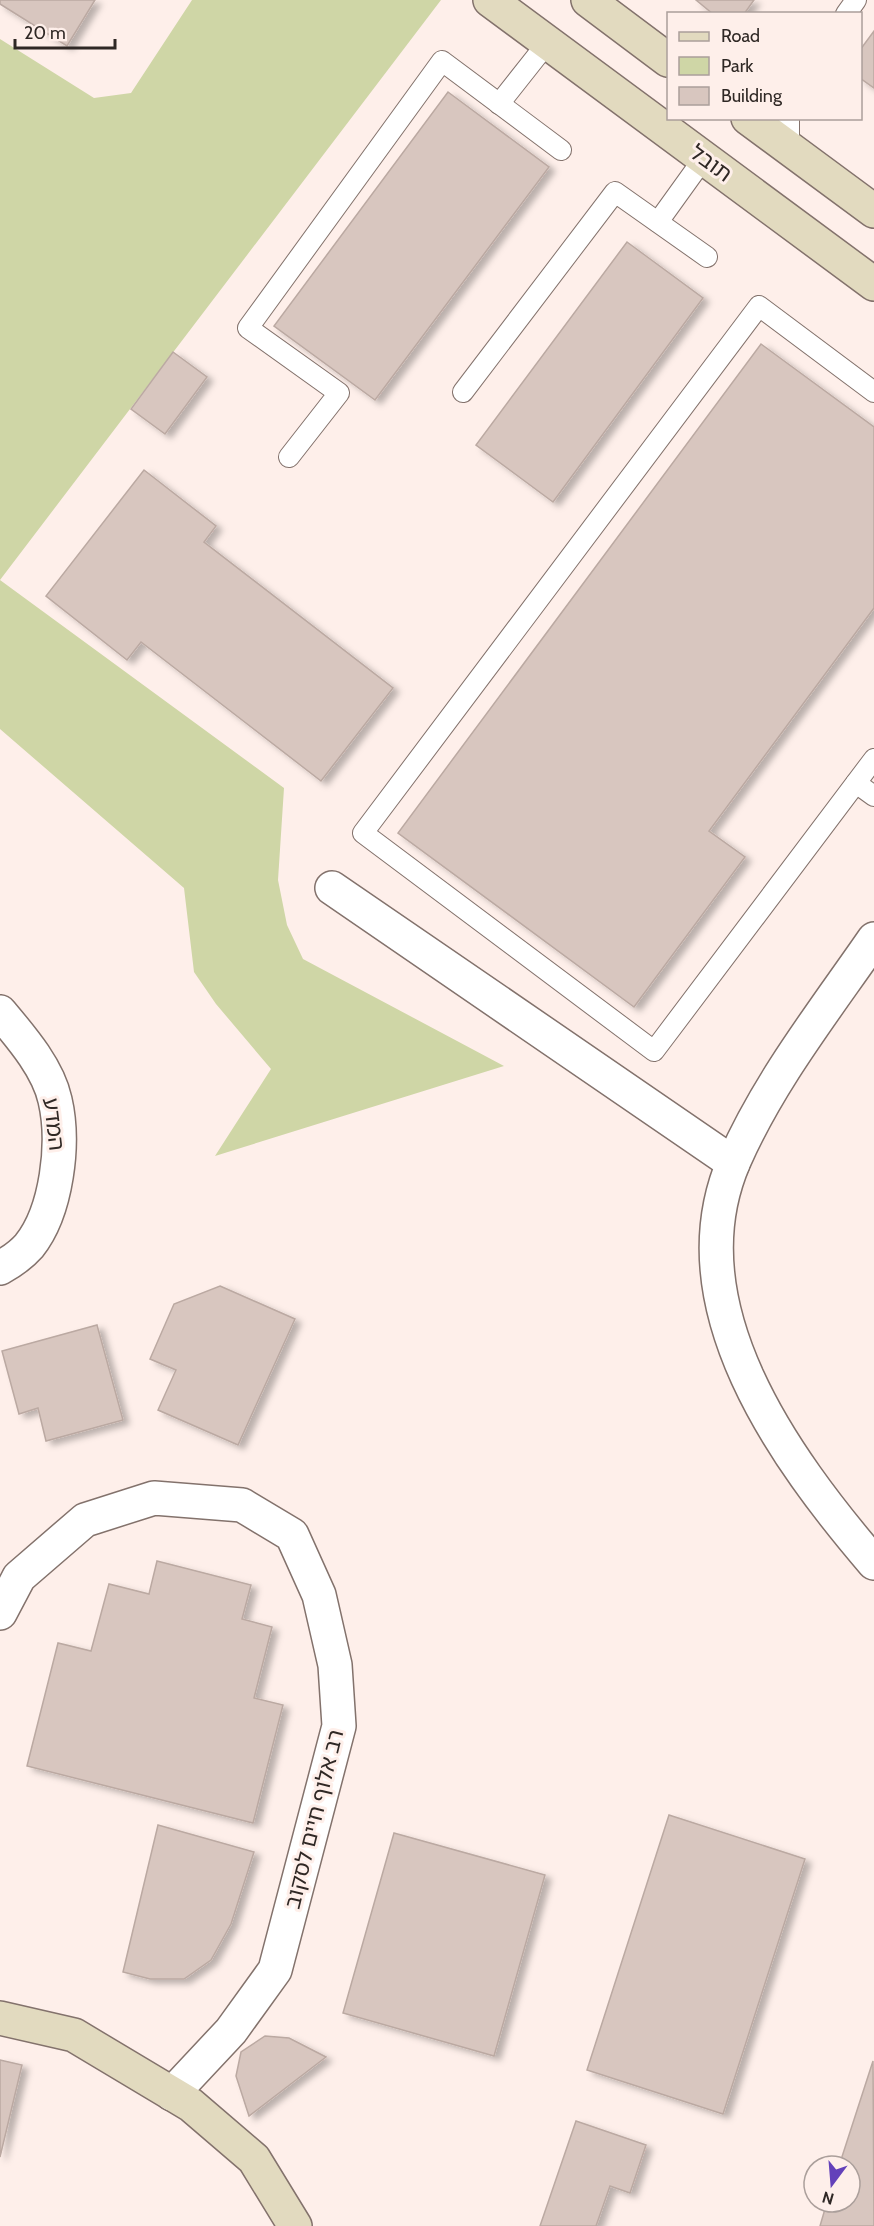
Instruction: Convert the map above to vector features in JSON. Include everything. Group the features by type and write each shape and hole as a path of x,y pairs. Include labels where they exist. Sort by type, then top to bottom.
{"street":[{"name":"תובל","path":"490,0 874,284"},
{"path":"588,0 667,59"},
{"path":"753,120 789,134 874,211"},
{"path":"332,888 733,1163"},
{"path":"874,939 789,1063 753,1124 733,1163 715,1246 720,1295 736,1354 777,1432 825,1506 874,1563"},
{"name":"המדע","path":"0,1012 32,1051 55,1099 60,1155 46,1212 29,1246 0,1268"},
{"name":"רב אלוף חיים לסקוב","path":"0,1613 19,1577 85,1520 154,1498 242,1505 292,1535 319,1595 335,1665 339,1726 275,1970 231,2031 172,2094"},
{"path":"0,2018 74,2035 191,2105 254,2159 296,2226"}],"lane":[{"path":"499,104 548,42"},
{"path":"289,457 339,393 248,328 442,61 561,150"},
{"path":"658,222 704,158"},
{"path":"463,392 615,192 707,257"},
{"path":"874,392 759,306 363,833 654,1051 874,759"},
{"path":"856,783 874,796"}],"green space":[{"path":"192,0 441,0 0,580 0,39 94,98 131,93"},
{"path":"0,580 284,788 278,880 287,925 303,959 504,1066 215,1156 271,1069 216,1004 194,972 184,888 0,729"}],"building":[{"path":"0,0 95,0 67,46 0,4"},
{"path":"696,0 754,0 745,12 711,12"},
{"path":"874,31 874,88 862,79 862,47"},
{"path":"448,92 549,167 375,400 274,326"},
{"path":"627,242 703,298 553,502 476,445"},
{"path":"761,344 874,427 874,608 709,831 745,857 634,1007 398,833"},
{"path":"173,352 207,377 165,434 131,409"},
{"path":"144,470 216,526 204,542 393,688 321,781 141,642 127,660 46,596"},
{"path":"220,1286 295,1319 238,1445 158,1410 176,1370 150,1359 174,1304"},
{"path":"97,1325 123,1420 46,1441 38,1408 19,1414 2,1351"},
{"path":"157,1561 251,1585 242,1619 272,1627 254,1698 283,1705 253,1823 27,1766 58,1643 91,1651 109,1584 149,1594"},
{"path":"669,1815 805,1859 723,2114 587,2070"},
{"path":"158,1825 254,1852 231,1924 211,1960 184,1979 150,1979 123,1972"},
{"path":"394,1833 545,1875 494,2056 343,2013"},
{"path":"265,2036 289,2038 326,2057 249,2116 236,2076 241,2052"},
{"path":"0,2060 22,2065 0,2157"},
{"path":"873,2061 874,2226 820,2226 824,2214 862,2214 862,2154 843,2154"},
{"path":"576,2121 646,2145 630,2193 610,2186 596,2226 540,2226"}]}
